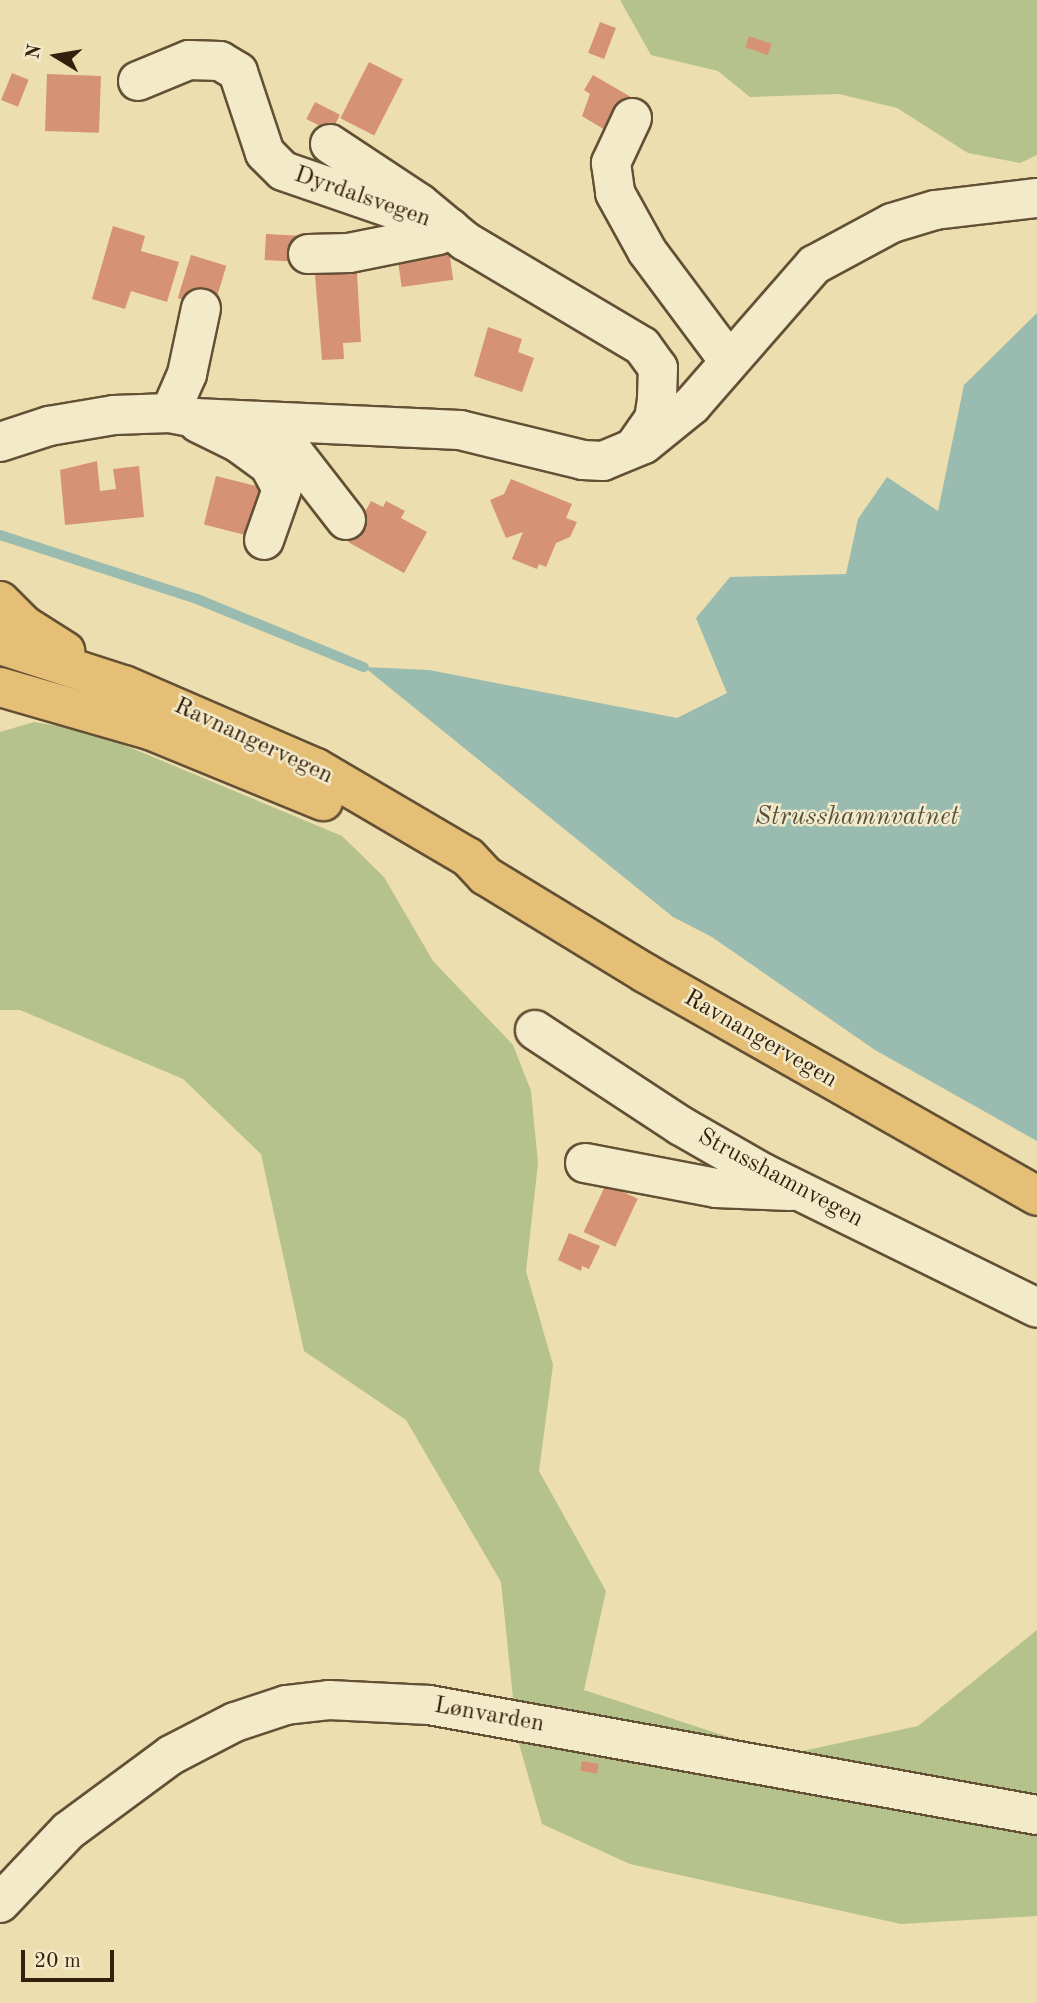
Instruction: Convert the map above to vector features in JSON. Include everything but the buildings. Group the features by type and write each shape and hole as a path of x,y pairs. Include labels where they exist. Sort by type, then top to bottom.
{"main road":[{"path":"0,601 44,639 124,685"},
{"name":"Ravnangervegen","path":"0,645 124,685 243,734 388,821"},
{"name":"Ravnangervegen","path":"0,687 86,709 217,755 388,821 468,856 486,876 872,1105 1037,1196"}],"street":[{"name":"Dyrdalsvegen","path":"138,81 189,60 220,61 237,72 265,153 283,171 450,228"},
{"path":"632,118 611,163 615,194 647,251 729,361"},
{"name":"Dyrdalsvegen","path":"330,144 450,228 630,338 654,360 658,368 654,419 634,449"},
{"path":"0,442 48,426 114,415 183,415 270,422 460,430 583,460 603,461 634,449 692,405 814,265 876,229 935,209 1037,198"},
{"name":"Dyrdalsvegen","path":"308,254 349,253 438,235 450,228"},
{"path":"183,415 183,386 201,308"},
{"path":"183,415 269,466 282,489 264,540"},
{"path":"270,422 346,520"},
{"name":"Strusshamnvegen","path":"535,1030 681,1126 794,1189 1037,1308"},
{"path":"585,1163 716,1188 785,1194 794,1189"},
{"name":"Lønvarden","path":"0,1903 68,1830 171,1755 235,1722 286,1705 329,1700 429,1704 1037,1815"}],"green space":[{"path":"620,0 1037,0 1037,155 1020,163 968,153 897,108 839,94 750,97 718,71 651,55"},
{"path":"34,722 93,732 342,836 384,877 433,961 513,1045 531,1091 538,1163 526,1271 553,1365 539,1471 606,1591 584,1690 784,1755 918,1726 1037,1630 1037,1916 901,1924 630,1864 542,1824 517,1737 501,1582 406,1420 304,1351 261,1154 183,1079 20,1010 0,1010 0,732"}],"water":[{"name":"Strusshamnvatnet","path":"1037,313 1037,1141 875,1050 712,937 673,917 364,667 429,670 677,718 727,693 696,618 730,577 846,574 858,519 887,477 938,511 964,385"}],"waterway":[{"path":"0,535 197,599 364,667"}]}
